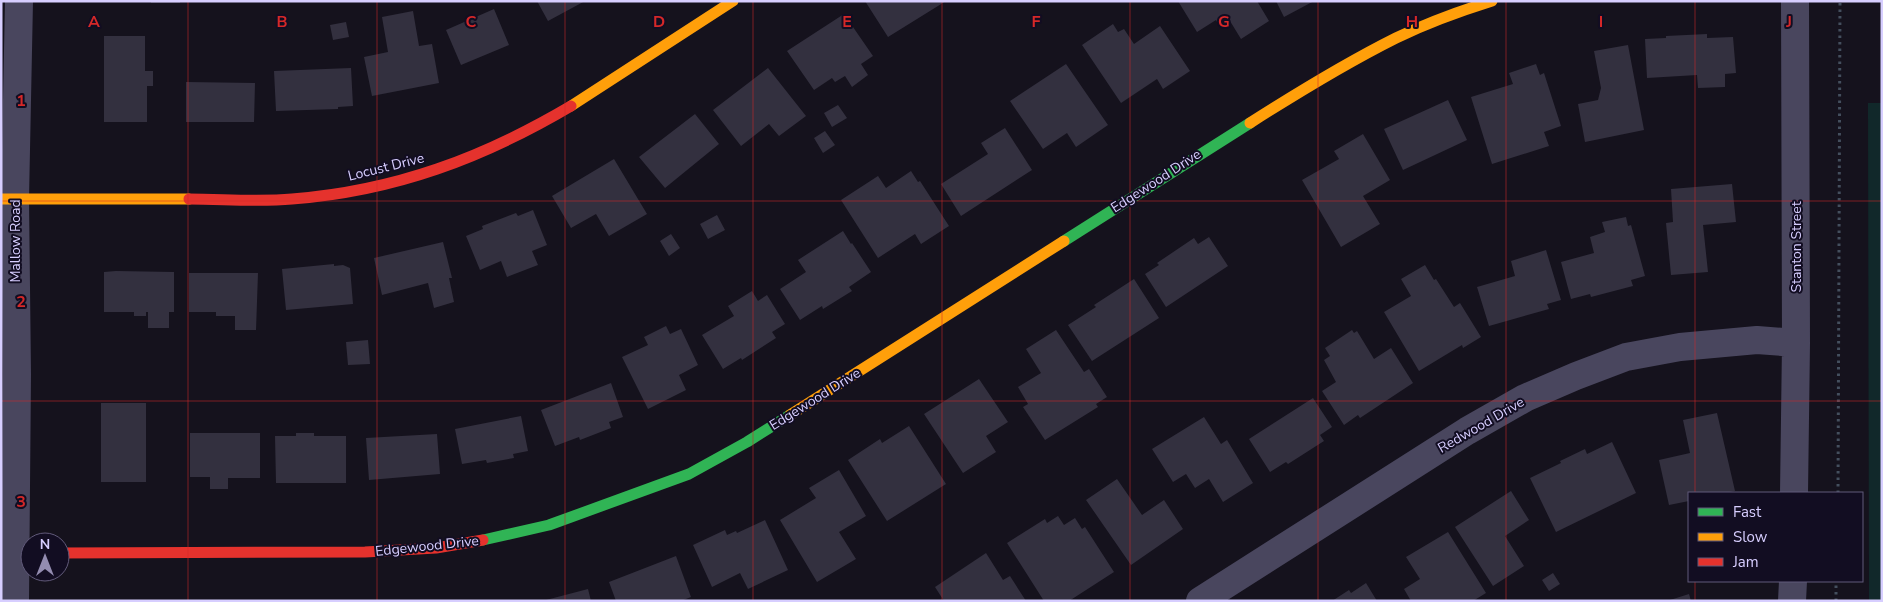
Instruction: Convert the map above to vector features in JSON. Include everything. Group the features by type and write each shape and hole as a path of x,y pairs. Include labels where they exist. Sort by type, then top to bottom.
{"street":[{"name":"Mallow Road","path":"15,601 16,553 8,199 18,1"},
{"name":"Locust Drive","path":"8,199 292,199 339,194 385,185 439,169 528,129 582,98 732,1"},
{"name":"Edgewood Drive","path":"70,553 365,552 436,548 489,539 549,525 689,474 747,442 1296,93 1396,38 1492,1"},
{"name":"Stanton Street","path":"1794,492 1796,343 1795,1"},
{"name":"Redwood Drive","path":"1200,601 1467,431 1525,398 1626,357 1680,347 1757,340 1796,343"},
{"path":"1792,601 1793,582"}],"path":[{"path":"1838,492 1840,1"},
{"path":"1836,582 1836,601"}],"green space":[{"path":"1868,103 1882,103 1882,601 1869,601"}],"building":[{"path":"151,1 180,1 180,3 151,3"},
{"path":"537,1 585,1 548,21"},
{"path":"865,1 946,1 888,37"},
{"path":"1178,1 1257,1 1269,21 1241,39 1230,21 1228,23 1225,17 1217,22 1216,20 1197,32"},
{"path":"1276,1 1314,1 1284,17"},
{"path":"494,9 509,45 461,65 446,30"},
{"path":"413,11 419,46 432,44 439,83 372,96 364,57 388,52 382,17"},
{"path":"844,14 873,56 861,64 868,75 852,87 845,76 835,82 832,78 814,90 787,51"},
{"path":"346,22 349,37 333,40 330,25"},
{"path":"1113,24 1118,32 1124,29 1134,44 1160,26 1190,71 1163,89 1157,79 1121,103 1082,45"},
{"path":"1707,34 1707,38 1733,37 1736,73 1725,74 1725,87 1698,88 1697,75 1647,78 1645,39"},
{"path":"104,36 145,36 145,71 153,71 153,86 147,86 147,122 104,122"},
{"path":"1628,45 1644,130 1585,142 1578,104 1598,100 1601,88 1594,51"},
{"path":"1066,64 1108,125 1076,147 1067,133 1043,149 1010,101"},
{"path":"1536,64 1540,75 1544,73 1561,126 1544,132 1549,146 1492,164 1471,97 1513,84 1509,73"},
{"path":"351,68 353,106 338,107 338,109 276,111 274,71"},
{"path":"768,68 806,116 779,136 769,124 741,146 713,110"},
{"path":"186,82 255,83 254,122 186,122"},
{"path":"1448,100 1467,140 1403,170 1384,129"},
{"path":"838,105 847,118 832,127 824,113"},
{"path":"695,114 719,144 665,188 639,157"},
{"path":"1005,128 1032,170 961,216 941,184 988,154 981,143"},
{"path":"825,131 835,145 823,153 814,138"},
{"path":"1363,134 1390,180 1363,196 1380,224 1341,247 1302,180 1339,159 1334,151"},
{"path":"614,159 647,214 609,236 596,214 571,228 552,196"},
{"path":"911,171 918,182 920,181 949,226 921,244 915,234 878,258 841,200 878,176 886,188"},
{"path":"1732,184 1736,222 1703,225 1708,272 1671,275 1666,223 1673,222 1671,189"},
{"path":"533,210 547,245 532,251 538,265 507,277 501,261 480,270 466,236 483,229 482,226 516,213 518,216"},
{"path":"717,215 725,230 708,239 700,224"},
{"path":"1626,217 1628,226 1631,225 1645,276 1631,280 1633,286 1591,297 1590,294 1571,299 1561,262 1594,253 1590,237 1605,232 1602,222"},
{"path":"843,231 871,272 849,287 852,291 823,309 822,306 800,320 780,289 806,272 798,260"},
{"path":"671,234 680,248 669,256 660,241"},
{"path":"1209,237 1228,266 1166,307 1145,274 1159,265 1157,263 1194,238 1198,244"},
{"path":"443,242 452,278 449,278 454,302 434,308 428,283 382,295 374,258"},
{"path":"1546,250 1561,300 1547,304 1549,309 1489,326 1477,287 1515,276 1511,261"},
{"path":"334,264 334,266 343,265 350,268 353,304 286,310 282,269"},
{"path":"1425,265 1454,307 1460,303 1481,337 1463,348 1462,345 1419,371 1384,312 1411,296 1401,279"},
{"path":"104,272 174,272 174,312 169,312 169,328 148,328 148,312 146,312 146,316 134,316 134,312 104,312"},
{"path":"189,273 258,273 256,330 235,330 235,316 216,316 216,312 189,312"},
{"path":"1134,279 1159,318 1092,361 1068,325 1096,307 1094,305"},
{"path":"752,291 758,301 767,295 785,324 772,332 776,338 742,360 741,358 723,369 702,335 734,316 728,306"},
{"path":"666,326 670,334 681,329 698,365 679,375 686,390 648,409 622,357 648,345 644,337"},
{"path":"1056,330 1084,372 1089,369 1107,397 1096,404 1098,407 1045,440 1023,407 1028,404 1018,387 1041,373 1026,349"},
{"path":"1352,330 1354,333 1357,331 1374,359 1391,348 1413,383 1360,418 1358,415 1344,425 1322,391 1336,382 1324,360 1330,356 1325,348"},
{"path":"368,340 370,364 348,365 346,342"},
{"path":"979,379 1008,422 986,436 996,452 963,473 924,414"},
{"path":"611,383 623,417 609,422 611,428 580,440 579,437 555,446 541,410"},
{"path":"1313,398 1332,427 1320,435 1324,441 1288,464 1286,462 1270,472 1249,439"},
{"path":"101,403 146,403 146,482 101,482"},
{"path":"1717,413 1735,491 1688,492 1688,501 1669,505 1659,460 1690,453 1683,420"},
{"path":"521,416 528,451 513,454 514,458 487,463 486,460 462,464 455,429"},
{"path":"1204,417 1221,444 1227,440 1253,483 1223,502 1209,479 1195,488 1186,474 1173,482 1152,449"},
{"path":"909,426 946,484 887,521 848,460 880,439 882,443"},
{"path":"190,433 260,433 260,478 228,478 228,489 210,489 210,477 190,477"},
{"path":"296,433 314,433 314,436 346,436 346,483 276,483 275,436 296,436"},
{"path":"437,434 440,474 369,480 366,438"},
{"path":"1612,442 1636,493 1556,532 1530,478 1585,449 1587,454"},
{"path":"839,470 866,516 839,532 856,559 817,582 780,520 816,498 809,488"},
{"path":"1117,479 1142,515 1164,500 1183,529 1131,565 1086,500"},
{"path":"1511,491 1529,520 1505,536 1524,566 1493,586 1455,527"},
{"path":"1058,516 1064,525 1075,518 1082,529 1085,527 1114,572 1069,601 1044,601 1007,543 1045,519 1047,523"},
{"path":"765,520 788,570 748,589 740,573 712,587 693,545 725,530 727,535 736,531 737,533"},
{"path":"1448,532 1486,593 1473,601 1411,601 1404,589 1420,579 1406,557"},
{"path":"986,553 1003,580 1010,576 1026,601 944,601 935,587"},
{"path":"676,556 691,597 681,601 616,601 609,582"},
{"path":"1553,573 1560,584 1549,591 1542,580"},
{"path":"1366,583 1377,601 1332,601 1349,590 1351,593"},
{"path":"588,589 591,601 546,601 546,600"},
{"path":"1689,594 1691,601 1670,601 1670,600"}],"traffic: fast":[{"path":"1064,241 1250,123"},
{"path":"483,540 549,525 689,474 747,442 790,415"}],"traffic: slow":[{"path":"571,106 733,1"},
{"path":"1250,123 1322,79 1396,38 1420,27 1492,1"},
{"path":"1,199 189,199"},
{"path":"790,415 1064,241"}],"traffic: jam":[{"path":"189,199 292,199 330,195 402,180 471,156 538,125 571,106"},
{"path":"70,553 365,552 436,548 483,540"}]}
